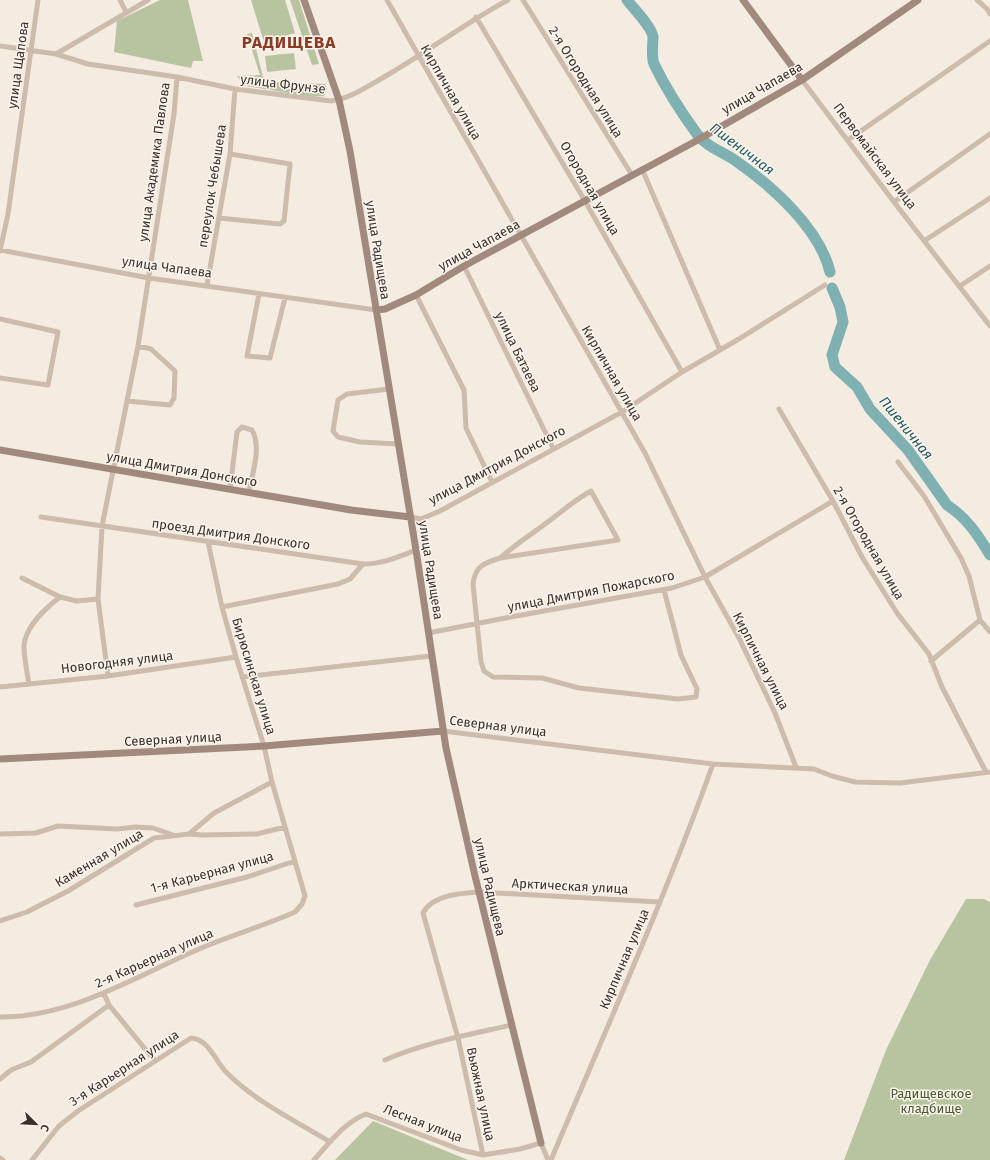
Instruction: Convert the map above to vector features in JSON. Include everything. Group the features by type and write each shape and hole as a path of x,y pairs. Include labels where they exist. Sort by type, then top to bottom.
{"main road":[{"name":"улица Радищева","path":"304,0 339,100 350,151 416,550 443,731 479,892 541,1143"},
{"name":"Первомайская улица","path":"743,0 802,80"},
{"name":"улица Чапаева","path":"376,310 385,309 416,294 464,266 696,141 802,80 918,0"},
{"name":"улица Дмитрия Донского","path":"0,450 351,510 410,517"},
{"name":"Северная улица","path":"0,759 264,746 443,731"}],"street":[{"name":"улица Щапова","path":"0,251 8,214 32,50 37,0"},
{"path":"120,0 126,12"},
{"path":"56,54 148,0"},
{"name":"Кирпичная улица","path":"387,0 648,460 705,577 739,638 775,713 796,767"},
{"name":"улица Фрунзе","path":"32,50 56,54 88,64 114,69 177,77 235,89 319,101 339,100 418,57 476,17 508,0"},
{"name":"2-я Огородная улица","path":"522,0 632,175"},
{"path":"977,0 987,9 990,14"},
{"name":"Огородная улица","path":"476,17 585,201 682,372"},
{"path":"848,140 990,41"},
{"path":"0,46 32,50"},
{"name":"улица Академика Павлова","path":"108,676 98,598 102,526 138,346 174,114 177,77"},
{"name":"Первомайская улица","path":"802,80 990,326"},
{"name":"переулок Чебышева","path":"208,285 230,154 235,89"},
{"path":"894,202 990,134"},
{"path":"219,218 280,224 284,221 290,164 230,154"},
{"path":"642,169 720,350"},
{"path":"924,241 990,198"},
{"name":"улица Чапаева","path":"0,251 149,278 208,285 285,298 376,310"},
{"name":"улица Батаева","path":"464,266 553,448"},
{"path":"960,286 990,266"},
{"name":"улица Дмитрия Донского","path":"410,517 421,519 622,412 682,372 825,285"},
{"path":"259,294 247,356 270,358 285,298"},
{"path":"416,294 464,390 466,428 492,482"},
{"path":"0,319 58,332 48,385 0,378"},
{"path":"127,402 170,405 174,398 175,371 150,349 138,346"},
{"path":"389,389 346,394 338,400 333,431 338,437 360,442 398,444"},
{"name":"2-я Огородная улица","path":"779,409 833,501 862,557 897,613 929,654 942,687 988,772"},
{"path":"230,489 237,432 242,427 252,430 256,438 255,457 248,492"},
{"path":"898,462 924,496 962,558 969,576 980,620 990,632"},
{"path":"500,558 513,546 553,519 572,502 591,491 618,540 500,558 489,561 474,573 472,584 484,671 493,677 542,678 578,688 678,699 696,697 697,689 681,655 664,590"},
{"name":"улица Дмитрия Пожарского","path":"428,634 664,590 705,577 833,501"},
{"name":"проезд Дмитрия Донского","path":"41,517 363,564 374,564 387,561 416,550"},
{"path":"208,542 222,607"},
{"name":"Бирюсинская улица","path":"305,896 272,782 264,746 236,658 222,607 338,584 350,579 363,564"},
{"path":"22,578 60,597 77,601 98,598"},
{"path":"29,684 24,645 32,624 45,609 60,597"},
{"path":"931,661 980,620"},
{"path":"243,677 432,656"},
{"name":"Новогодняя улица","path":"0,687 108,676 236,658"},
{"name":"Северная улица","path":"443,731 713,764 814,769 832,776 855,782 900,783 988,772"},
{"name":"Кирпичная улица","path":"551,1160 696,812 713,764"},
{"path":"189,834 214,813 272,782"},
{"path":"0,834 17,835 36,833 58,826 117,829 136,827 153,828 174,835"},
{"name":"Каменная улица","path":"0,921 27,912 68,891 154,838 189,834 257,834 285,827"},
{"name":"1-я Карьерная улица","path":"136,905 247,876 295,861"},
{"name":"Арктическая улица","path":"458,1038 423,913 429,904 464,892 659,902"},
{"name":"2-я Карьерная улица","path":"0,1017 42,1014 104,994 205,946 295,912 302,904 305,896"},
{"path":"104,994 109,1005 155,1062"},
{"name":"2-я Карьерная улица","path":"0,1079 11,1070 30,1062 109,1005"},
{"path":"385,1060 420,1047 511,1025"},
{"name":"3-я Карьерная улица","path":"32,1160 59,1126 78,1111 191,1038 199,1038 226,1072 250,1092 330,1142"},
{"name":"Вьюжная улица","path":"458,1038 483,1155"},
{"name":"Лесная улица","path":"314,1160 330,1142 356,1118 366,1114 461,1150 483,1155 514,1150 541,1143"},
{"path":"541,1143 548,1160"}],"green space":[{"path":"160,0 188,0 203,61 193,61 191,68 114,52 117,21"},
{"path":"251,0 285,0 295,33 264,42"},
{"path":"290,0 299,0 319,64 312,65"},
{"path":"252,33 263,77 274,82 325,84 327,89 324,96 312,97 246,86 237,76 260,75 247,34"},
{"path":"294,53 296,69 267,72 265,56"},
{"name":"Радищевское кладбище","path":"966,899 984,899 990,902 990,1160 844,1160 886,1050 930,960"},
{"path":"373,1121 468,1160 335,1160"}],"waterway":[{"name":"Пшеничная","path":"627,0 646,23 652,33 654,64 674,100 697,134 710,146 750,171 793,210 816,240 825,256 830,272"},
{"name":"Пшеничная","path":"832,288 840,307 843,322 832,355 835,367 857,387 870,409 908,450 947,505 972,527 990,555"}],"district":[{"name":"РАДИЩЕВА","path":"289,42"}]}
